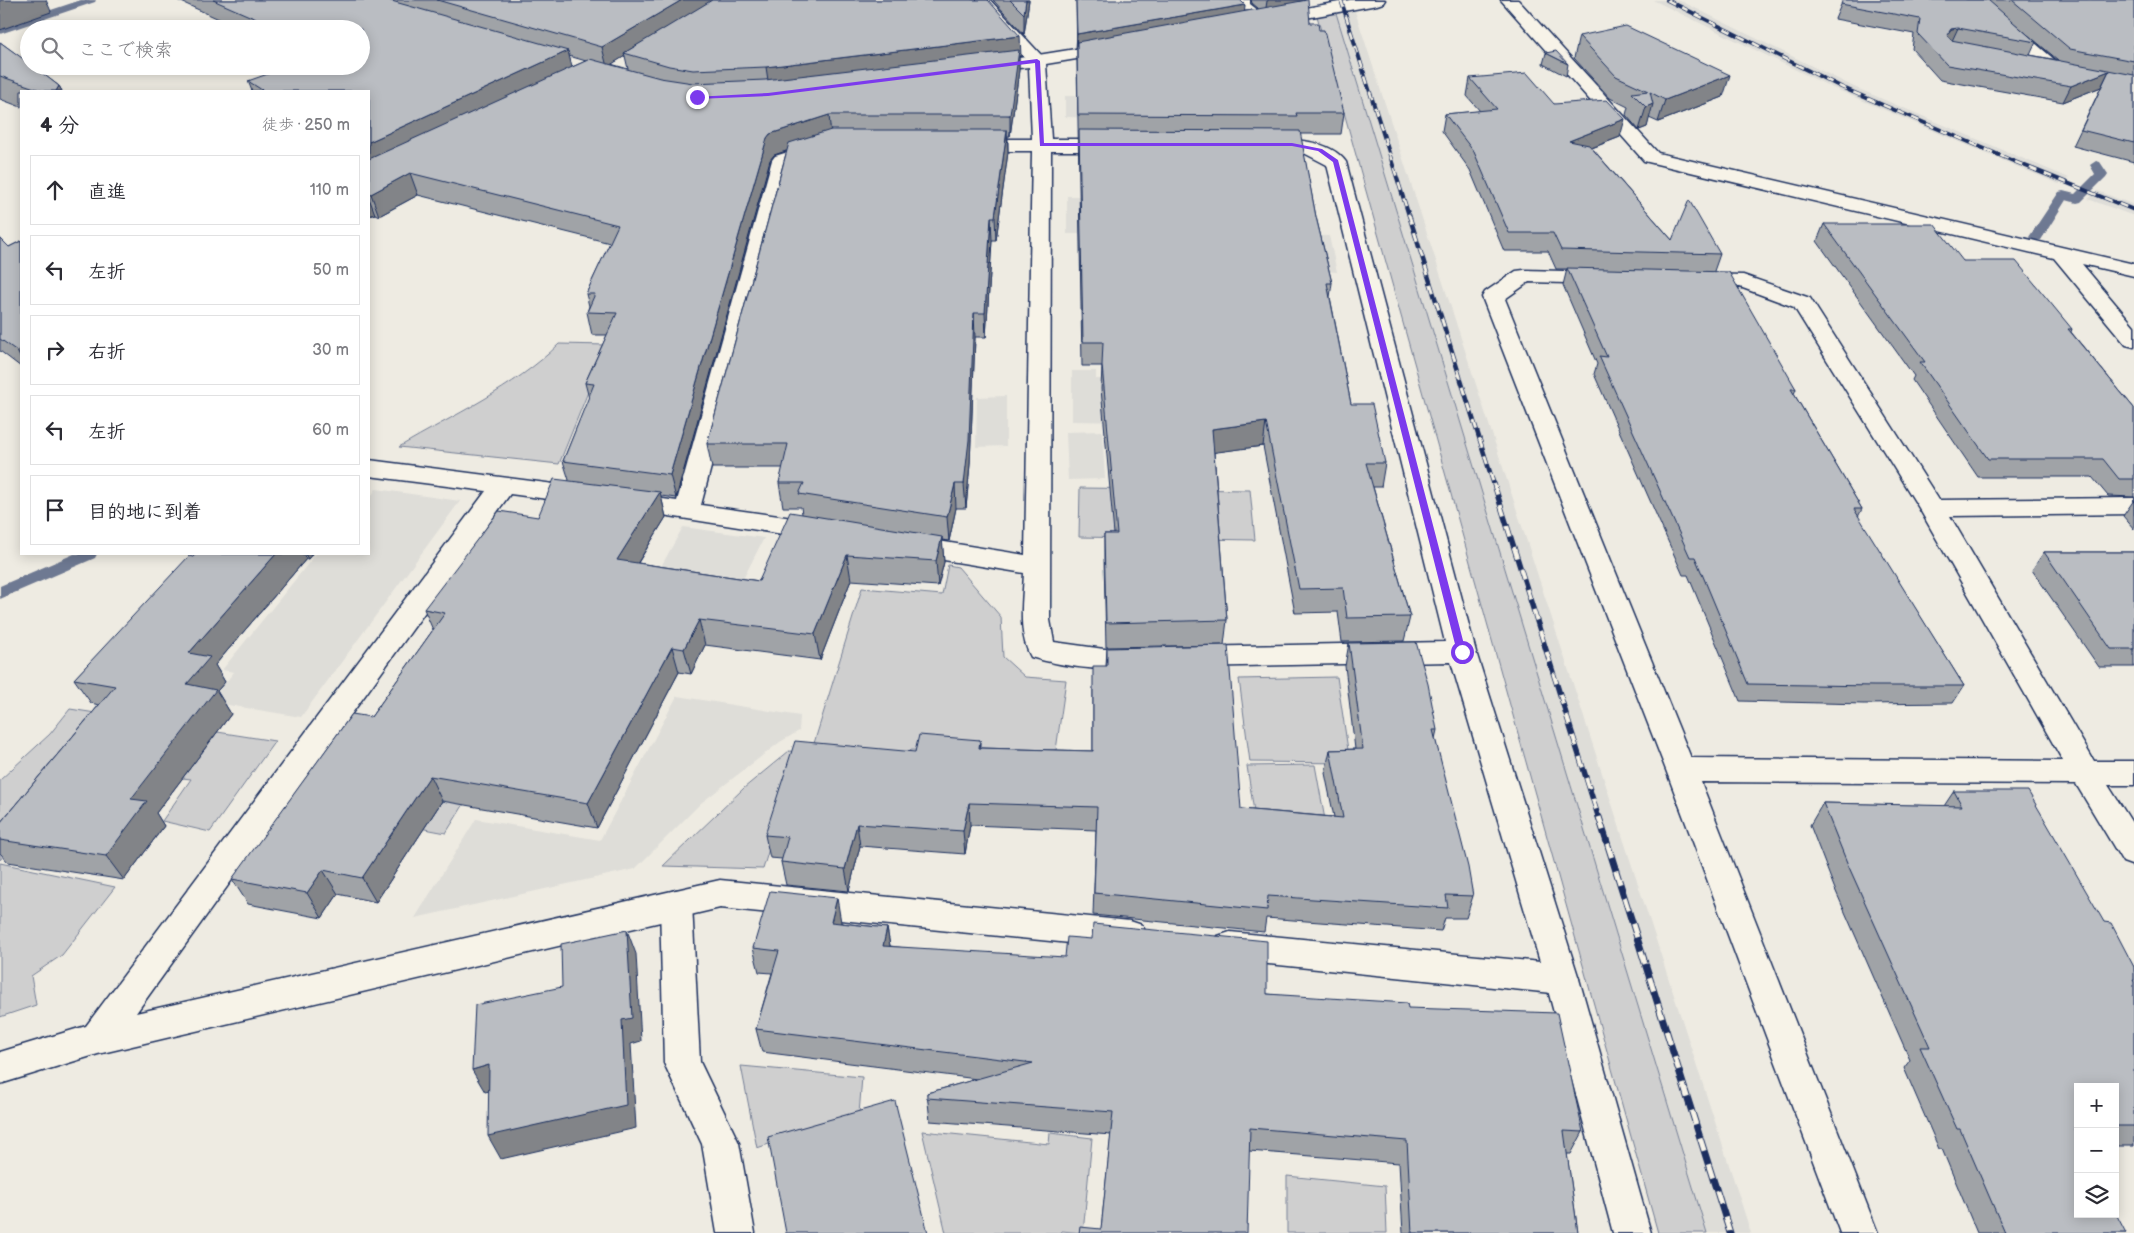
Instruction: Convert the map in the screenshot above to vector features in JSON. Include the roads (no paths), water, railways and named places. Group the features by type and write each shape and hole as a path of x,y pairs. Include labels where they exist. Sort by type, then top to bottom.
{"street":[{"path":"980,0 1037,61 1042,145 1036,620 1040,650 1104,659 1462,652"},
{"path":"1242,0 1242,6 1264,21"},
{"path":"1245,24 1377,0"},
{"path":"1509,0 1651,157 2134,270"},
{"path":"1975,0 2056,70"},
{"path":"999,66 1131,45"},
{"path":"2027,64 2075,74"},
{"path":"688,510 782,160 831,144 840,144"},
{"path":"1244,145 1292,144 1320,150 1336,162 1462,652 1562,980 1632,1233"},
{"path":"956,145 1138,145"},
{"path":"2062,254 2134,340"},
{"path":"1624,278 1524,276 1493,297 1681,770 1859,1233"},
{"path":"1673,279 1743,281 1802,303 1932,508 2085,773 2134,853"},
{"path":"370,468 688,510 844,535"},
{"path":"98,1038 503,486"},
{"path":"1932,508 2134,506"},
{"path":"882,541 1038,566"},
{"path":"1681,770 2134,773"},
{"path":"0,1068 98,1038 720,894 1156,938"},
{"path":"676,904 682,1063 720,1143 736,1233"},
{"path":"1196,942 1562,980"}],"waterway":[{"path":"32,20 91,0"},
{"path":"0,31 20,24"},
{"path":"2036,237 2063,195 2077,199 2102,174 2096,165"},
{"path":"0,593 87,555"}],"railway":[{"path":"1341,0 1409,216"},
{"path":"1667,0 1841,87 2013,161 2134,210"},
{"path":"1409,215 1494,485"},
{"path":"1494,484 1599,819"},
{"path":"1599,817 1730,1233"}]}
